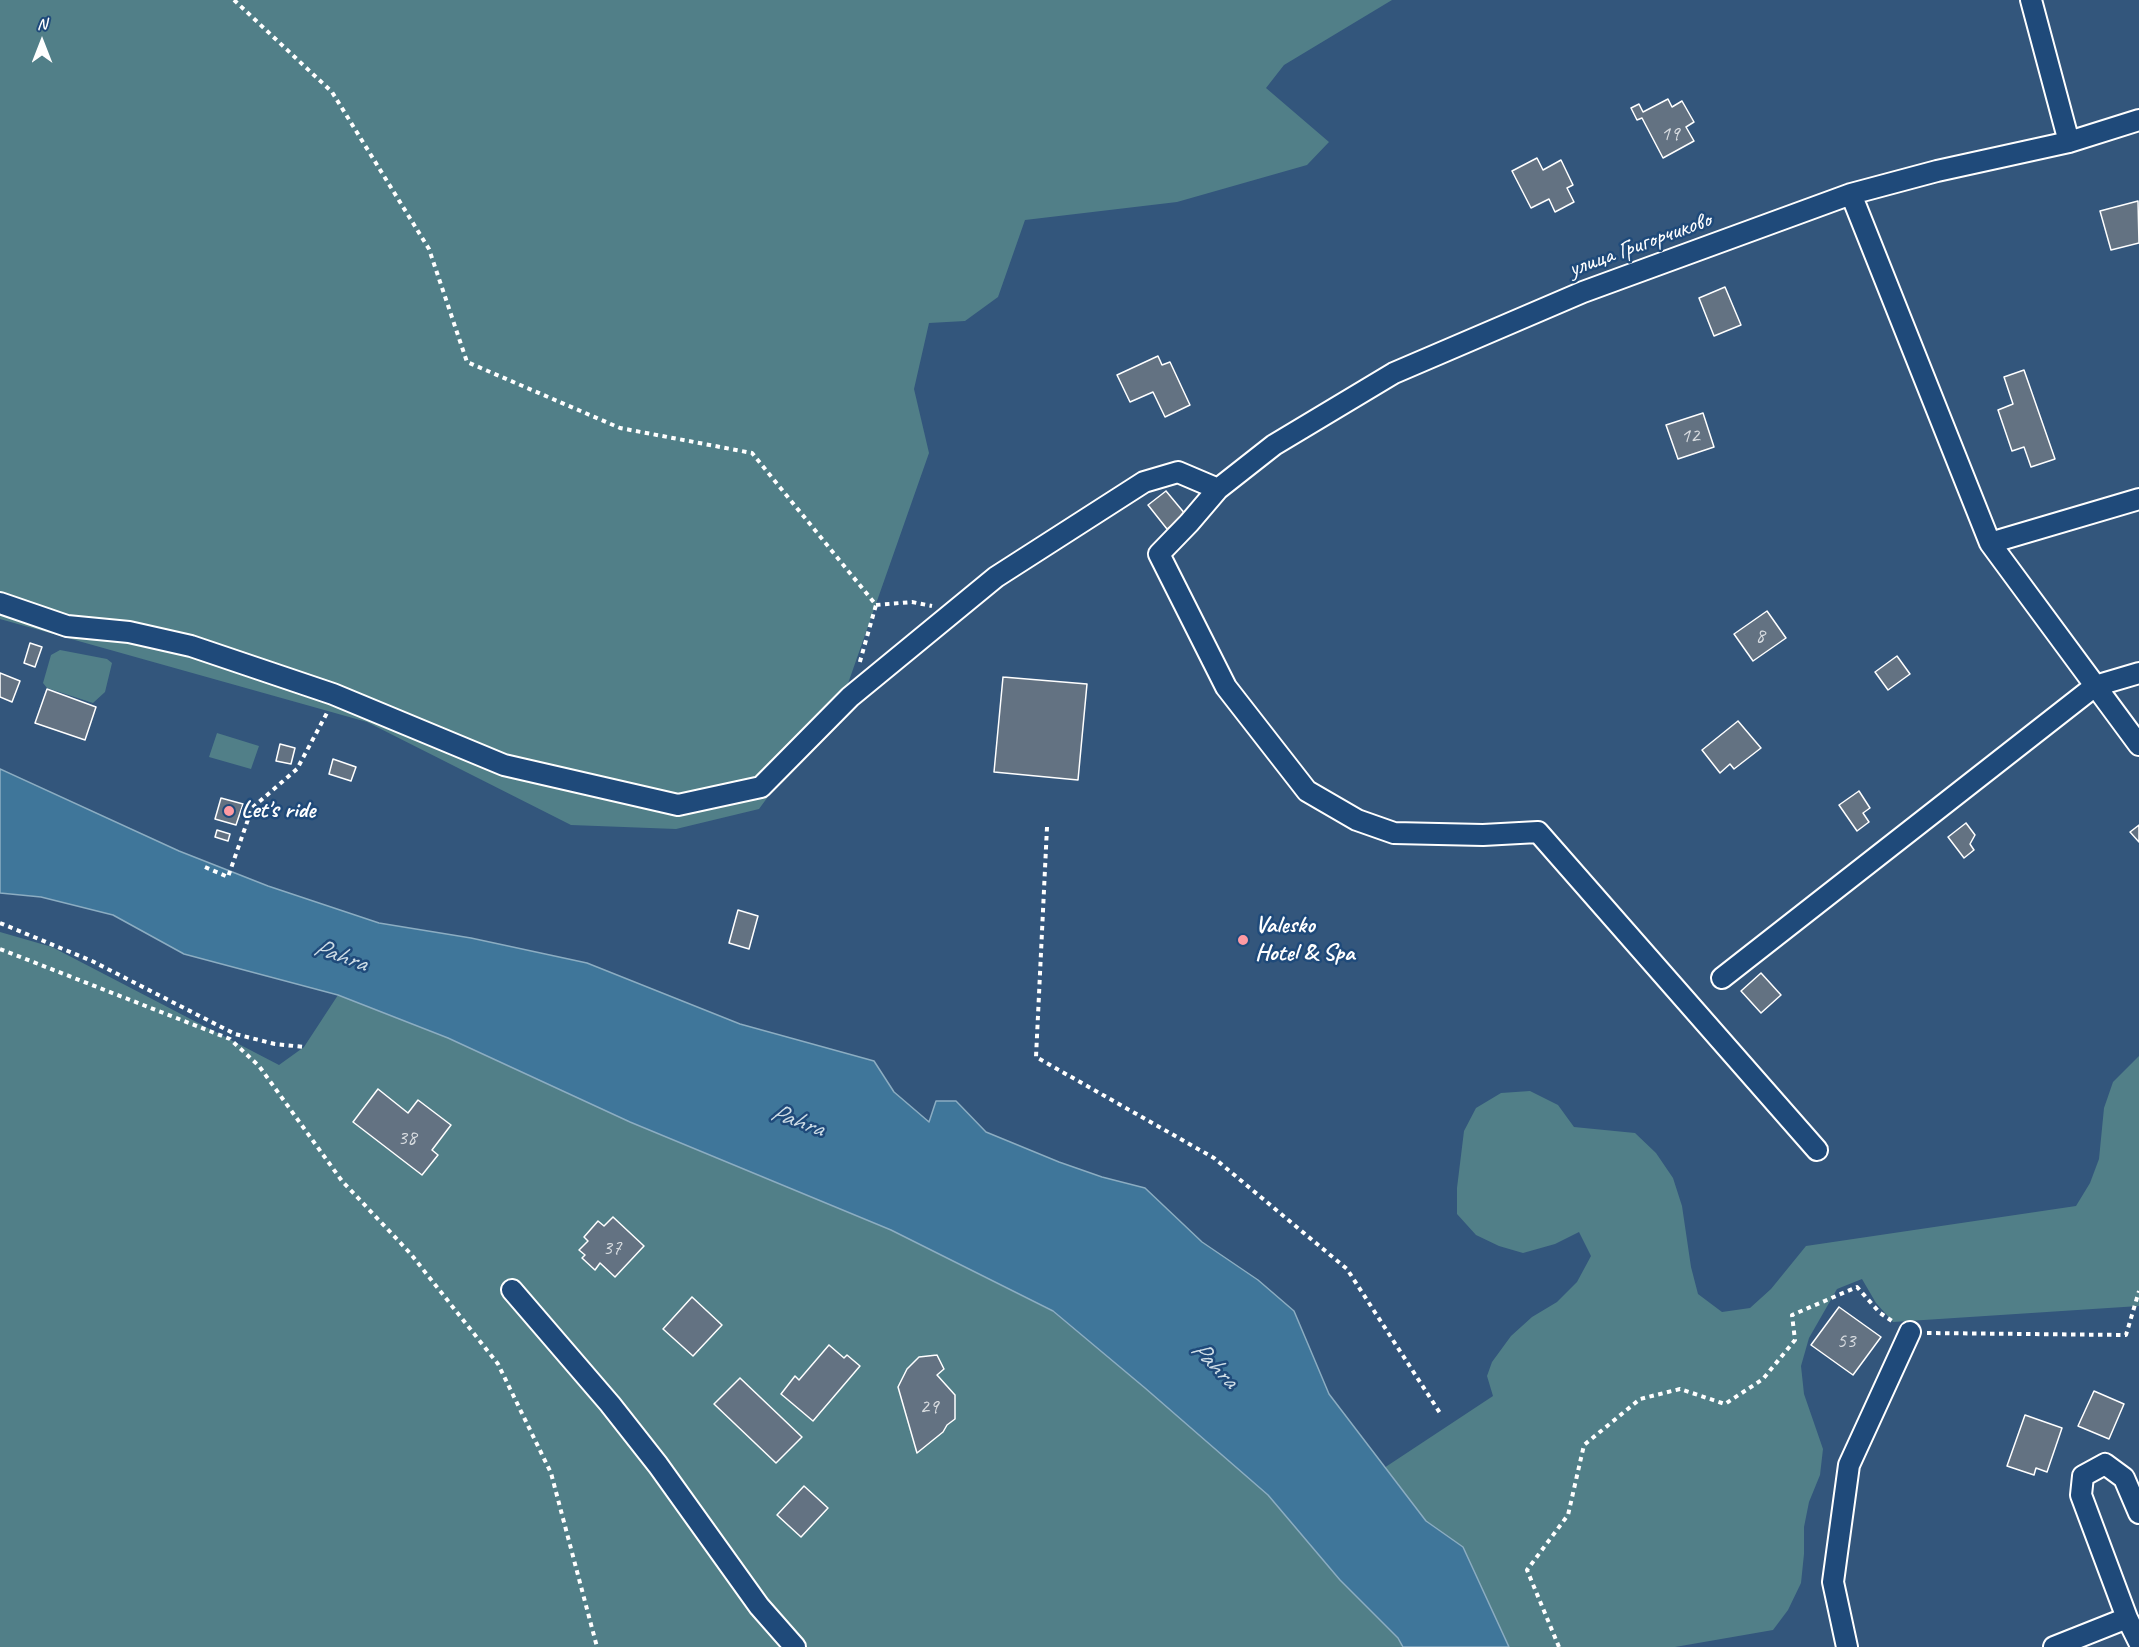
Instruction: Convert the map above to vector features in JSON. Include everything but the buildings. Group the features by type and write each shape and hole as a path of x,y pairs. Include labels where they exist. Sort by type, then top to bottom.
{"street":[{"path":"2031,0 2069,142"},
{"name":"улица Григорчиково","path":"1817,1150 1538,832 1483,835 1394,833 1357,820 1307,790 1226,687 1158,554 1218,489 1274,445 1394,373 1583,292 1851,194 1937,171 2069,142 2139,120"},
{"path":"1851,194 1990,543 2139,745"},
{"path":"0,603 67,626 129,632 191,646 333,694 504,765 678,805 761,787 850,697 954,611 996,578 1144,482 1178,472 1218,489"},
{"path":"1990,543 2139,499"},
{"path":"1722,978 2096,686 2139,673"},
{"path":"512,1290 610,1404 658,1465 759,1605 795,1647"},
{"path":"1847,1647 1833,1582 1849,1465 1910,1332"},
{"path":"2139,1513 2124,1478 2105,1464 2083,1476 2081,1495 2127,1617 2139,1642"},
{"path":"2054,1647 2127,1617"}],"path":[{"path":"234,0 332,92 429,249 467,363 620,428 752,453 876,605"},
{"path":"876,605 912,602 954,611"},
{"path":"859,666 876,605"},
{"path":"205,867 228,877 252,808 297,769 328,709"},
{"path":"1047,827 1036,1057 1214,1158 1347,1269 1440,1413"},
{"path":"0,923 92,961 235,1034 275,1044 304,1047"},
{"path":"0,949 231,1039 259,1066 342,1181 410,1253 498,1364 551,1473 597,1647"},
{"path":"1559,1647 1527,1569 1568,1515 1584,1445 1640,1399 1680,1389 1725,1404 1763,1379 1795,1340 1792,1316 1857,1287 1880,1313 1910,1332 2126,1335 2139,1291"}],"green space":[{"path":"0,0 1392,0 1284,65 1266,88 1329,142 1307,165 1177,202 1025,220 998,297 965,321 929,323 914,389 929,453 845,692 759,809 676,829 571,825 367,722 0,619"},
{"path":"60,650 107,659 112,663 105,692 93,703 47,688 43,683 51,655"},
{"path":"217,733 259,746 251,769 209,757"},
{"path":"0,932 52,947 279,1065 304,1047 338,995 448,1038 630,1122 891,1230 1052,1311 1268,1495 1340,1580 1398,1638 1403,1647 0,1647"},
{"path":"2139,1056 2139,1306 1893,1322 1876,1303 1862,1279 1837,1289 1809,1338 1801,1366 1804,1394 1823,1449 1820,1475 1809,1502 1804,1527 1801,1583 1788,1610 1773,1630 1675,1647 1509,1647 1463,1547 1426,1521 1384,1468 1493,1396 1487,1376 1492,1362 1511,1336 1532,1317 1557,1302 1577,1282 1591,1256 1579,1232 1555,1244 1523,1253 1499,1246 1476,1235 1457,1214 1457,1188 1464,1131 1476,1108 1501,1093 1530,1091 1558,1105 1574,1127 1635,1133 1656,1153 1673,1178 1682,1206 1691,1267 1698,1294 1722,1312 1750,1308 1771,1289 1806,1246 2076,1206 2090,1183 2099,1159 2104,1108 2113,1082"}],"water":[{"name":"Pahra","path":"0,769 179,851 268,886 379,923 471,938 587,963 740,1024 874,1061 894,1092 929,1122 936,1101 956,1101 986,1132 1059,1162 1102,1177 1145,1188 1202,1242 1258,1280 1294,1311 1329,1394 1426,1521 1463,1547 1509,1647 1403,1647 1398,1638 1340,1580 1268,1495 1053,1311 891,1230 630,1122 448,1038 338,995 184,954 113,915 41,897 0,893"}],"place":[{"name":"Let's ride","path":"229,811"},
{"name":"Valesko Hotel & Spa","path":"1243,940"}]}
